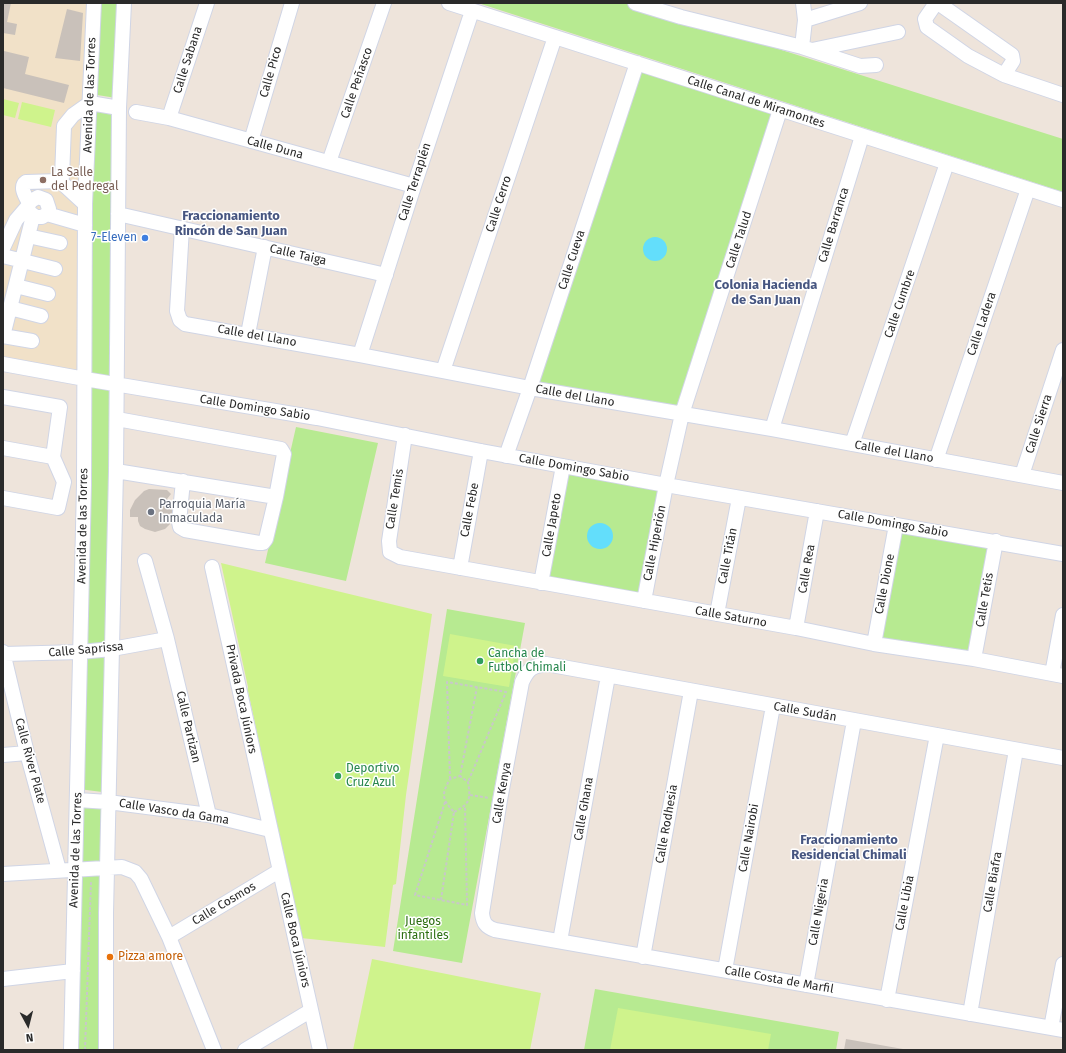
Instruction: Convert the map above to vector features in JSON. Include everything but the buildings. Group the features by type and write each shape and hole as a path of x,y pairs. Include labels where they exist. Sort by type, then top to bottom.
{"street":[{"name":"Avenida de las Torres","path":"71,1050 78,800 84,485 85,214 94,3"},
{"path":"106,1050 108,802 117,419 119,108 124,3"},
{"name":"Calle Sabana","path":"169,118 207,3"},
{"name":"Calle Pico","path":"251,141 292,3"},
{"name":"Calle Peñasco","path":"329,162 384,3"},
{"name":"Calle Canal de Miramontes","path":"449,3 1063,200"},
{"path":"635,3 681,17 807,48 860,66 876,65"},
{"path":"804,3 807,48"},
{"path":"805,20 860,3"},
{"path":"1004,75 1013,61 1012,55 937,3 925,18 927,27 968,56 1004,75 1063,96"},
{"name":"Calle Terraplén","path":"360,355 472,10"},
{"path":"807,48 898,32"},
{"name":"Calle Cerro","path":"443,371 555,37"},
{"name":"Calle Cueva","path":"506,456 530,388 637,63"},
{"path":"60,181 62,177 64,126 74,115 90,103 119,108"},
{"name":"Calle Talud","path":"666,485 682,414 780,110"},
{"name":"Calle Duna","path":"136,112 169,118 414,186"},
{"name":"Calle Barranca","path":"772,429 862,136"},
{"name":"Calle Cumbre","path":"852,444 947,163"},
{"path":"37,209 22,187 23,184 26,182 60,181"},
{"path":"60,181 85,214"},
{"name":"Calle Ladera","path":"936,460 1028,189"},
{"path":"32,341 3,336 28,236 37,209"},
{"path":"3,248 16,220 37,209 85,214"},
{"name":"Calle Taiga","path":"118,214 386,275"},
{"name":"Calle del Llano","path":"182,228 177,311 180,320 185,324 248,334 530,388 772,429 1063,482"},
{"path":"28,236 60,243"},
{"path":"248,334 265,247"},
{"path":"3,256 55,269"},
{"path":"16,286 48,294"},
{"path":"10,308 41,316"},
{"name":"Calle Sierra","path":"1022,475 1063,350"},
{"name":"Calle Domingo Sabio","path":"3,364 317,418 506,456 1063,554"},
{"path":"3,397 60,407 53,457 64,482 58,508 3,498"},
{"path":"117,419 281,449 284,454 284,460 266,540 263,543 184,530 180,527 179,522 183,481"},
{"name":"Calle Temis","path":"400,557 390,552 389,540 405,435"},
{"path":"3,448 53,457"},
{"name":"Calle Febe","path":"460,568 482,451"},
{"name":"Calle Japeto","path":"541,583 563,466"},
{"path":"116,471 276,497"},
{"path":"64,482 84,485"},
{"name":"Calle Hiperión","path":"644,602 666,485"},
{"name":"Calle Titán","path":"717,614 739,498"},
{"name":"Calle Rea","path":"796,628 817,511"},
{"name":"Calle Dione","path":"874,644 896,525"},
{"name":"Calle Tetis","path":"974,659 996,541"},
{"name":"Calle Saturno","path":"400,557 644,602 796,628 874,644 974,659 1058,675"},
{"name":"Calle Partizan","path":"145,561 167,639 209,814"},
{"name":"Privada Boca Júniors","path":"212,567 270,830"},
{"path":"1058,675 1063,615"},
{"name":"Calle Saprissa","path":"3,653 80,652 112,649 167,639"},
{"name":"Calle River Plate","path":"3,653 27,753 59,870"},
{"name":"Calle Sudán","path":"546,664 1063,758"},
{"name":"Calle Kenya","path":"495,930 488,927 483,921 482,913 500,800 522,682 531,668 546,664"},
{"name":"Calle Ghana","path":"560,941 608,676"},
{"name":"Calle Rodhesia","path":"643,957 691,691"},
{"name":"Calle Nairobi","path":"725,970 773,706"},
{"name":"Calle Nigeria","path":"806,985 854,720"},
{"name":"Calle Libia","path":"887,1000 937,735"},
{"name":"Calle Biafra","path":"970,1014 1016,750"},
{"path":"3,755 27,753"},
{"name":"Calle Vasco da Gama","path":"78,800 209,814 270,830"},
{"name":"Calle Boca Júniors","path":"270,830 320,1050"},
{"path":"3,874 91,868 131,869 138,875 169,937 214,1050"},
{"name":"Calle Cosmos","path":"169,937 279,871"},
{"name":"Calle Costa de Marfil","path":"495,930 1057,1029"},
{"path":"1057,1029 1063,964"},
{"path":"3,979 73,971"},
{"path":"245,1050 310,1011"}],"path":[{"path":"447,682 506,692 468,782 470,795 465,806 467,904 415,895 445,802 444,790 450,779 447,682"},
{"path":"460,776 477,687"},
{"path":"450,779 460,776"},
{"path":"460,776 468,782"},
{"path":"470,795 500,800"},
{"path":"445,802 454,812"},
{"path":"454,812 465,806"},
{"path":"441,900 454,812"},
{"path":"85,1050 91,868"}],"shaded area":[{"name":"La Salle del Pedregal","path":"3,3 88,3 77,371 3,357"}],"green space":[{"path":"96,3 120,3 116,98 91,94"},
{"path":"478,3 633,3 1063,139 1063,192"},
{"path":"639,68 777,114 679,410 535,387"},
{"path":"3,99 19,103 15,118 3,115"},
{"path":"22,102 55,110 51,127 18,119"},
{"path":"92,105 116,108 111,378 88,373"},
{"path":"86,383 116,388 114,645 76,648"},
{"path":"296,427 378,443 346,581 265,563"},
{"path":"565,469 664,486 643,600 542,583"},
{"path":"899,530 992,548 970,660 876,643"},
{"name":"Deportivo Cruz Azul","path":"221,563 432,614 406,795 396,884 393,885 385,947 301,938 247,691 248,687"},
{"name":"Juegos infantiles","path":"447,609 525,623 462,963 393,951"},
{"name":"Cancha de Futbol Chimali","path":"450,634 516,646 509,687 443,676"},
{"path":"114,651 110,793 71,788 76,655"},
{"path":"72,794 115,800 115,862 70,865"},
{"path":"114,872 113,992 110,1050 64,1050 70,875"},
{"path":"372,959 541,993 530,1050 353,1050"},
{"path":"595,989 839,1032 836,1050 584,1050"},
{"path":"618,1008 771,1034 768,1050 610,1050"}],"water":[{"path":"655,237 660,238 666,244 666,254 660,260 655,261 650,260 644,254 643,249 644,244 650,238"},
{"path":"600,523 609,527 613,536 609,545 600,549 591,545 587,536 591,527"}],"place":[{"name":"La Salle del Pedregal","path":"43,180"},
{"name":"7-Eleven","path":"145,238"},
{"name":"Parroquia María Inmaculada","path":"151,512"},
{"name":"Cancha de Futbol Chimali","path":"480,661"},
{"name":"Deportivo Cruz Azul","path":"338,776"},
{"name":"Pizza amore","path":"110,957"}],"district":[{"name":"Fraccionamiento Rincón de San Juan","path":"231,224"},
{"name":"Colonia Hacienda de San Juan","path":"766,292"},
{"name":"Fraccionamiento Residencial Chimali","path":"849,848"}]}
